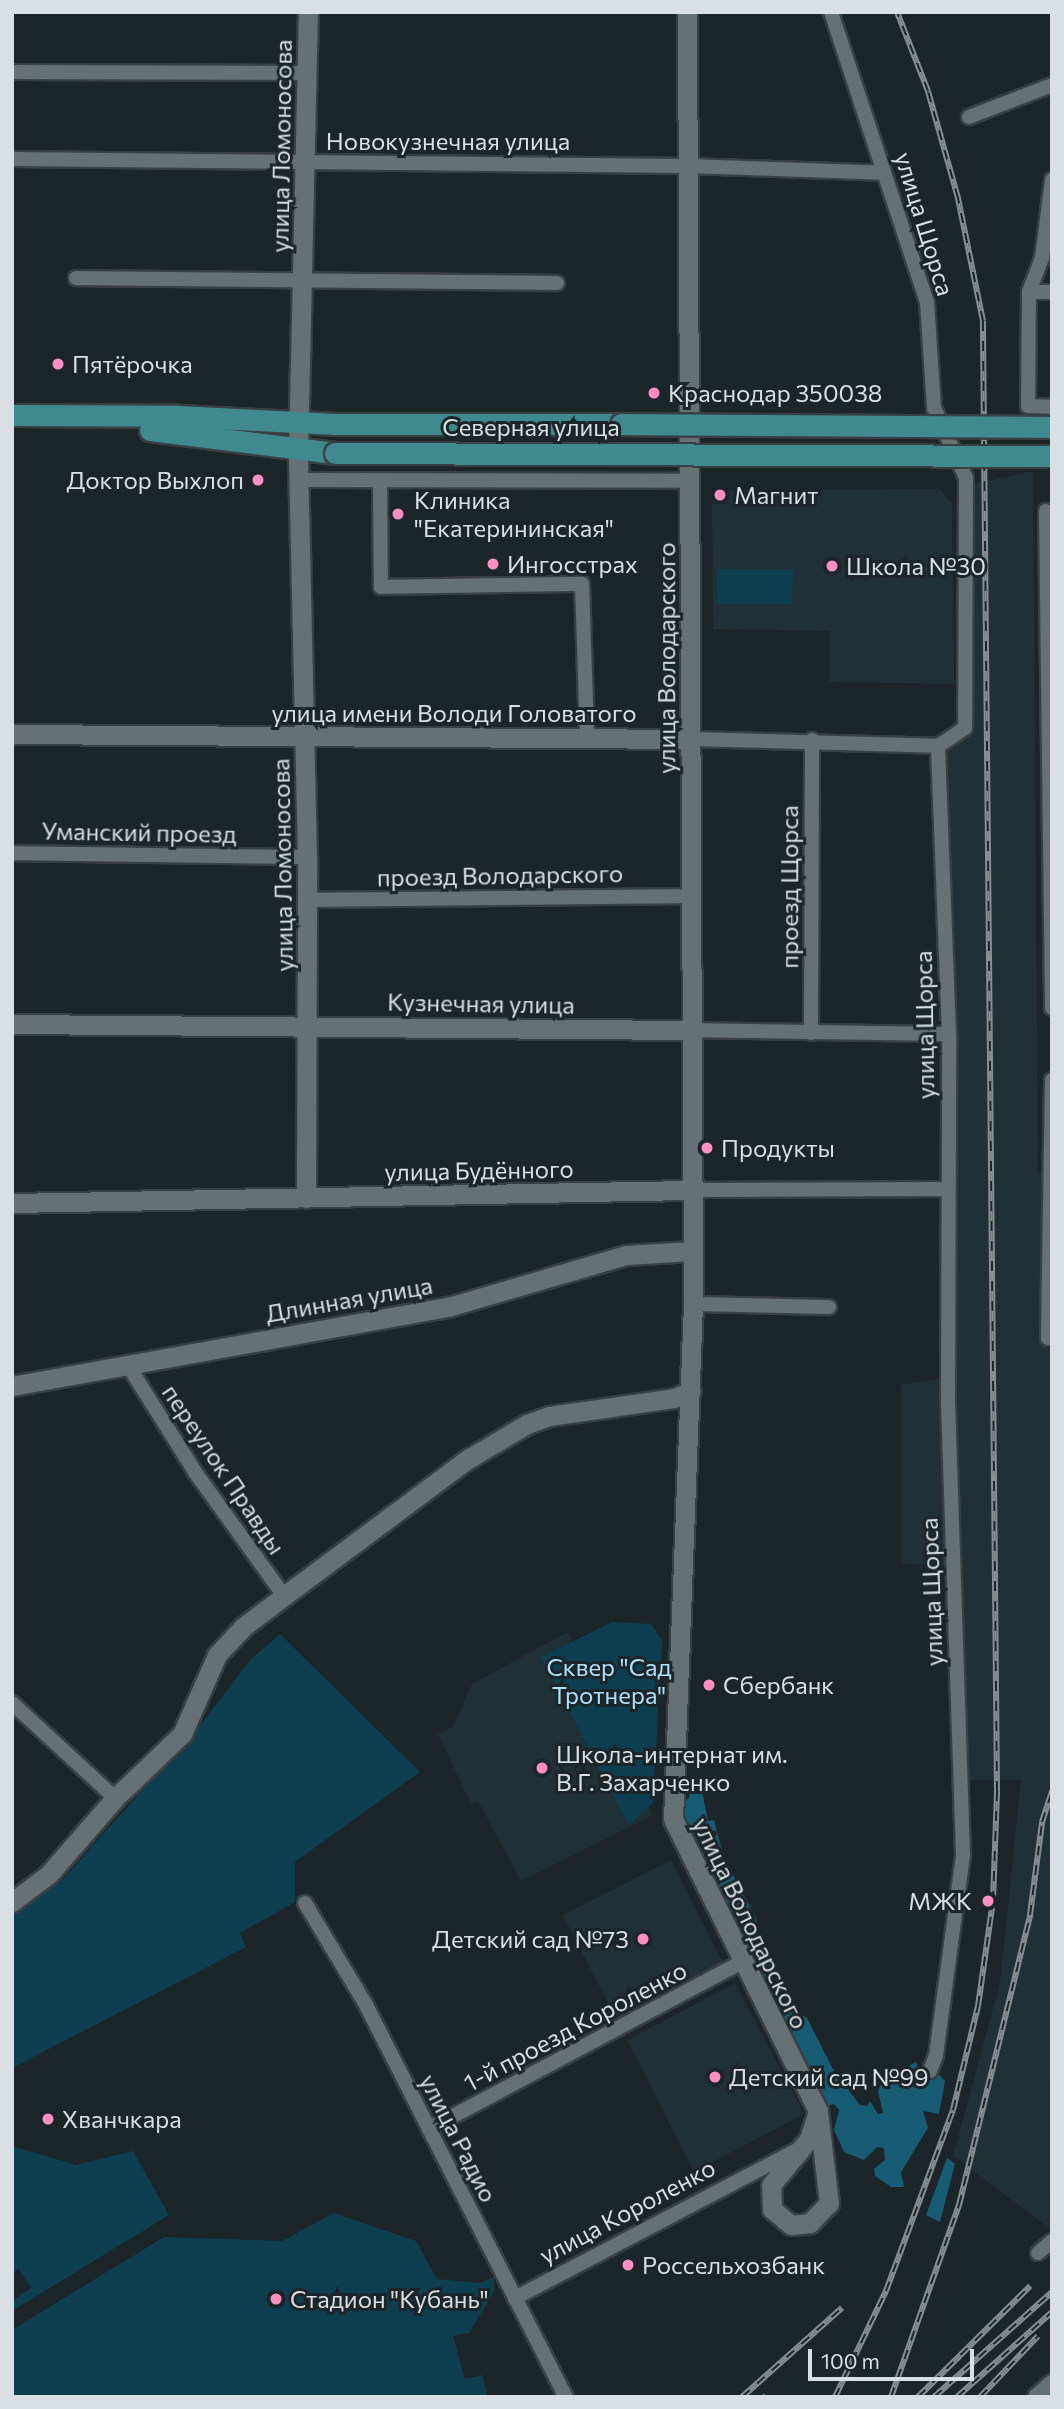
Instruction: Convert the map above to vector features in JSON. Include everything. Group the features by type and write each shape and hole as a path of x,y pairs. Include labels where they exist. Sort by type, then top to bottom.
{"main road":[{"name":"Северная улица","path":"12,415 335,424 1052,427"},
{"name":"Северная улица","path":"12,429 178,431 298,450 335,453 1052,456"}],"street":[{"name":"улица Ломоносова","path":"306,1198 307,857 298,450 308,12"},
{"name":"улица Володарского","path":"687,12 693,895 690,1190 693,1304 673,1819 818,2111 828,2173 829,2203 820,2217 800,2226 776,2216 769,2194 782,2167"},
{"name":"улица Щорса","path":"831,12 927,302 934,408 966,478 965,728 938,746 949,1034 948,1398 962,1854 936,2055 930,2071"},
{"path":"12,72 307,73"},
{"path":"969,117 1052,85"},
{"name":"Новокузнечная улица","path":"12,159 688,166 884,173"},
{"path":"1052,180 1042,258 1030,292 1028,406 1052,407"},
{"name":"улица Ломоносова","path":"76,278 557,283"},
{"path":"1030,292 1052,292"},
{"path":"299,480 690,481"},
{"path":"380,482 381,587 583,584 587,738"},
{"path":"1046,511 1052,1008"},
{"name":"улица имени Володи Головатого","path":"12,734 812,740 938,746"},
{"name":"проезд Щорса","path":"811,1033 812,740"},
{"name":"Уманский проезд","path":"12,853 307,857"},
{"name":"проезд Володарского","path":"307,900 693,895"},
{"name":"Кузнечная улица","path":"12,1024 949,1034"},
{"path":"1050,1338 1052,1080"},
{"name":"улица Будённого","path":"12,1203 690,1190 948,1189"},
{"name":"Длинная улица","path":"12,1386 129,1367 448,1307 626,1255 691,1251"},
{"path":"693,1304 829,1307"},
{"name":"переулок Правды","path":"129,1367 195,1472 284,1596"},
{"path":"12,1902 49,1874 115,1798 182,1734 217,1655 243,1627 284,1596 468,1459 527,1424 549,1416 674,1398 691,1391"},
{"path":"12,1703 115,1798"},
{"name":"улица Радио","path":"305,1903 366,2005 566,2397"},
{"name":"1-й проезд Короленко","path":"429,2129 742,1962"},
{"path":"782,2167 802,2148 815,2127 818,2111"},
{"name":"улица Короленко","path":"515,2298 762,2166 802,2148"},
{"path":"762,2166 782,2167 809,2163 828,2173"},
{"path":"1038,2253 1052,2241"},
{"path":"1037,2397 1052,2384"},
{"path":"1046,2397 1052,2392"}],"shaded area":[{"path":"1033,471 1038,1173 1052,1176 1049,2228 953,2156 1000,1983 1021,1780 966,1780 959,1566 901,1564 901,1385 943,1378 935,749 975,728 974,484"},
{"name":"Школа №30","path":"940,489 952,504 954,684 830,682 830,631 713,629 712,490"},
{"name":"Школа-интернат им. В.Г. Захарченко","path":"568,1632 653,1815 521,1881 478,1801 471,1804 438,1734 453,1727 472,1684"},
{"path":"700,1781 708,1821 714,1820 724,1858 756,1918 757,1927 749,1930 728,1907 710,1863 696,1859 693,1850 703,1841 686,1829 681,1803 689,1798 691,1784"},
{"name":"Детский сад №73","path":"671,1860 723,1963 615,2017 563,1915"},
{"path":"747,1941 766,1944 774,1962 772,1984 753,1971 740,1948"},
{"name":"Детский сад №99","path":"735,1983 804,2114 694,2172 627,2040"},
{"path":"776,1993 789,2009 807,2018 833,2069 860,2105 867,2106 870,2101 878,2114 883,2113 878,2091 881,2084 916,2062 923,2078 939,2075 945,2081 939,2114 923,2111 928,2128 901,2172 904,2187 891,2187 875,2176 874,2169 885,2160 884,2148 877,2147 864,2160 844,2152 834,2130 839,2110 834,2104 825,2106 818,2097 822,2082 801,2066 764,1996"},
{"path":"947,2158 955,2164 940,2222 926,2215"}],"green space":[{"path":"717,569 793,569 792,604 717,604"},
{"name":"Сквер \"Сад Тротнера\"","path":"612,1622 651,1624 662,1640 653,1803 629,1825 541,1657"},
{"path":"280,1634 420,1772 295,1862 295,1902 240,1933 246,1947 12,2068 12,1912 63,1879 202,1723 251,1659"},
{"path":"12,2146 76,2165 133,2151 169,2215 12,2311 12,2301 31,2288 19,2269 12,2273"},
{"name":"Стадион \"Кубань\"","path":"334,2213 416,2241 437,2279 480,2283 494,2277 494,2292 469,2333 453,2336 465,2379 482,2375 488,2397 12,2397 12,2330 164,2237 282,2241"}],"railway":[{"path":"835,2397 886,2291 953,2110 978,2006 993,1901 997,1791 983,321 958,198 928,91 897,12"},
{"path":"891,2397 959,2205 1030,1915 1042,1822 1052,1791"},
{"path":"918,2397 1030,2286"},
{"path":"934,2397 1052,2292"},
{"path":"742,2397 842,2308"},
{"path":"957,2397 1052,2312"},
{"path":"980,2397 1038,2336"}],"place":[{"name":"Пятёрочка","path":"58,364"},
{"name":"Краснодар 350038","path":"654,393"},
{"name":"Доктор Выхлоп","path":"258,480"},
{"name":"Магнит","path":"720,495"},
{"name":"Клиника \"Екатерининская\"","path":"398,514"},
{"name":"Ингосстрах","path":"493,564"},
{"name":"Школа №30","path":"832,566"},
{"name":"Продукты","path":"707,1148"},
{"name":"Сбербанк","path":"709,1685"},
{"name":"Школа-интернат им. В.Г. Захарченко","path":"542,1768"},
{"name":"МЖК","path":"988,1901"},
{"name":"Детский сад №73","path":"643,1939"},
{"name":"Детский сад №99","path":"715,2077"},
{"name":"Хванчкара","path":"48,2119"},
{"name":"Россельхозбанк","path":"628,2265"},
{"name":"Стадион \"Кубань\"","path":"276,2299"}]}
